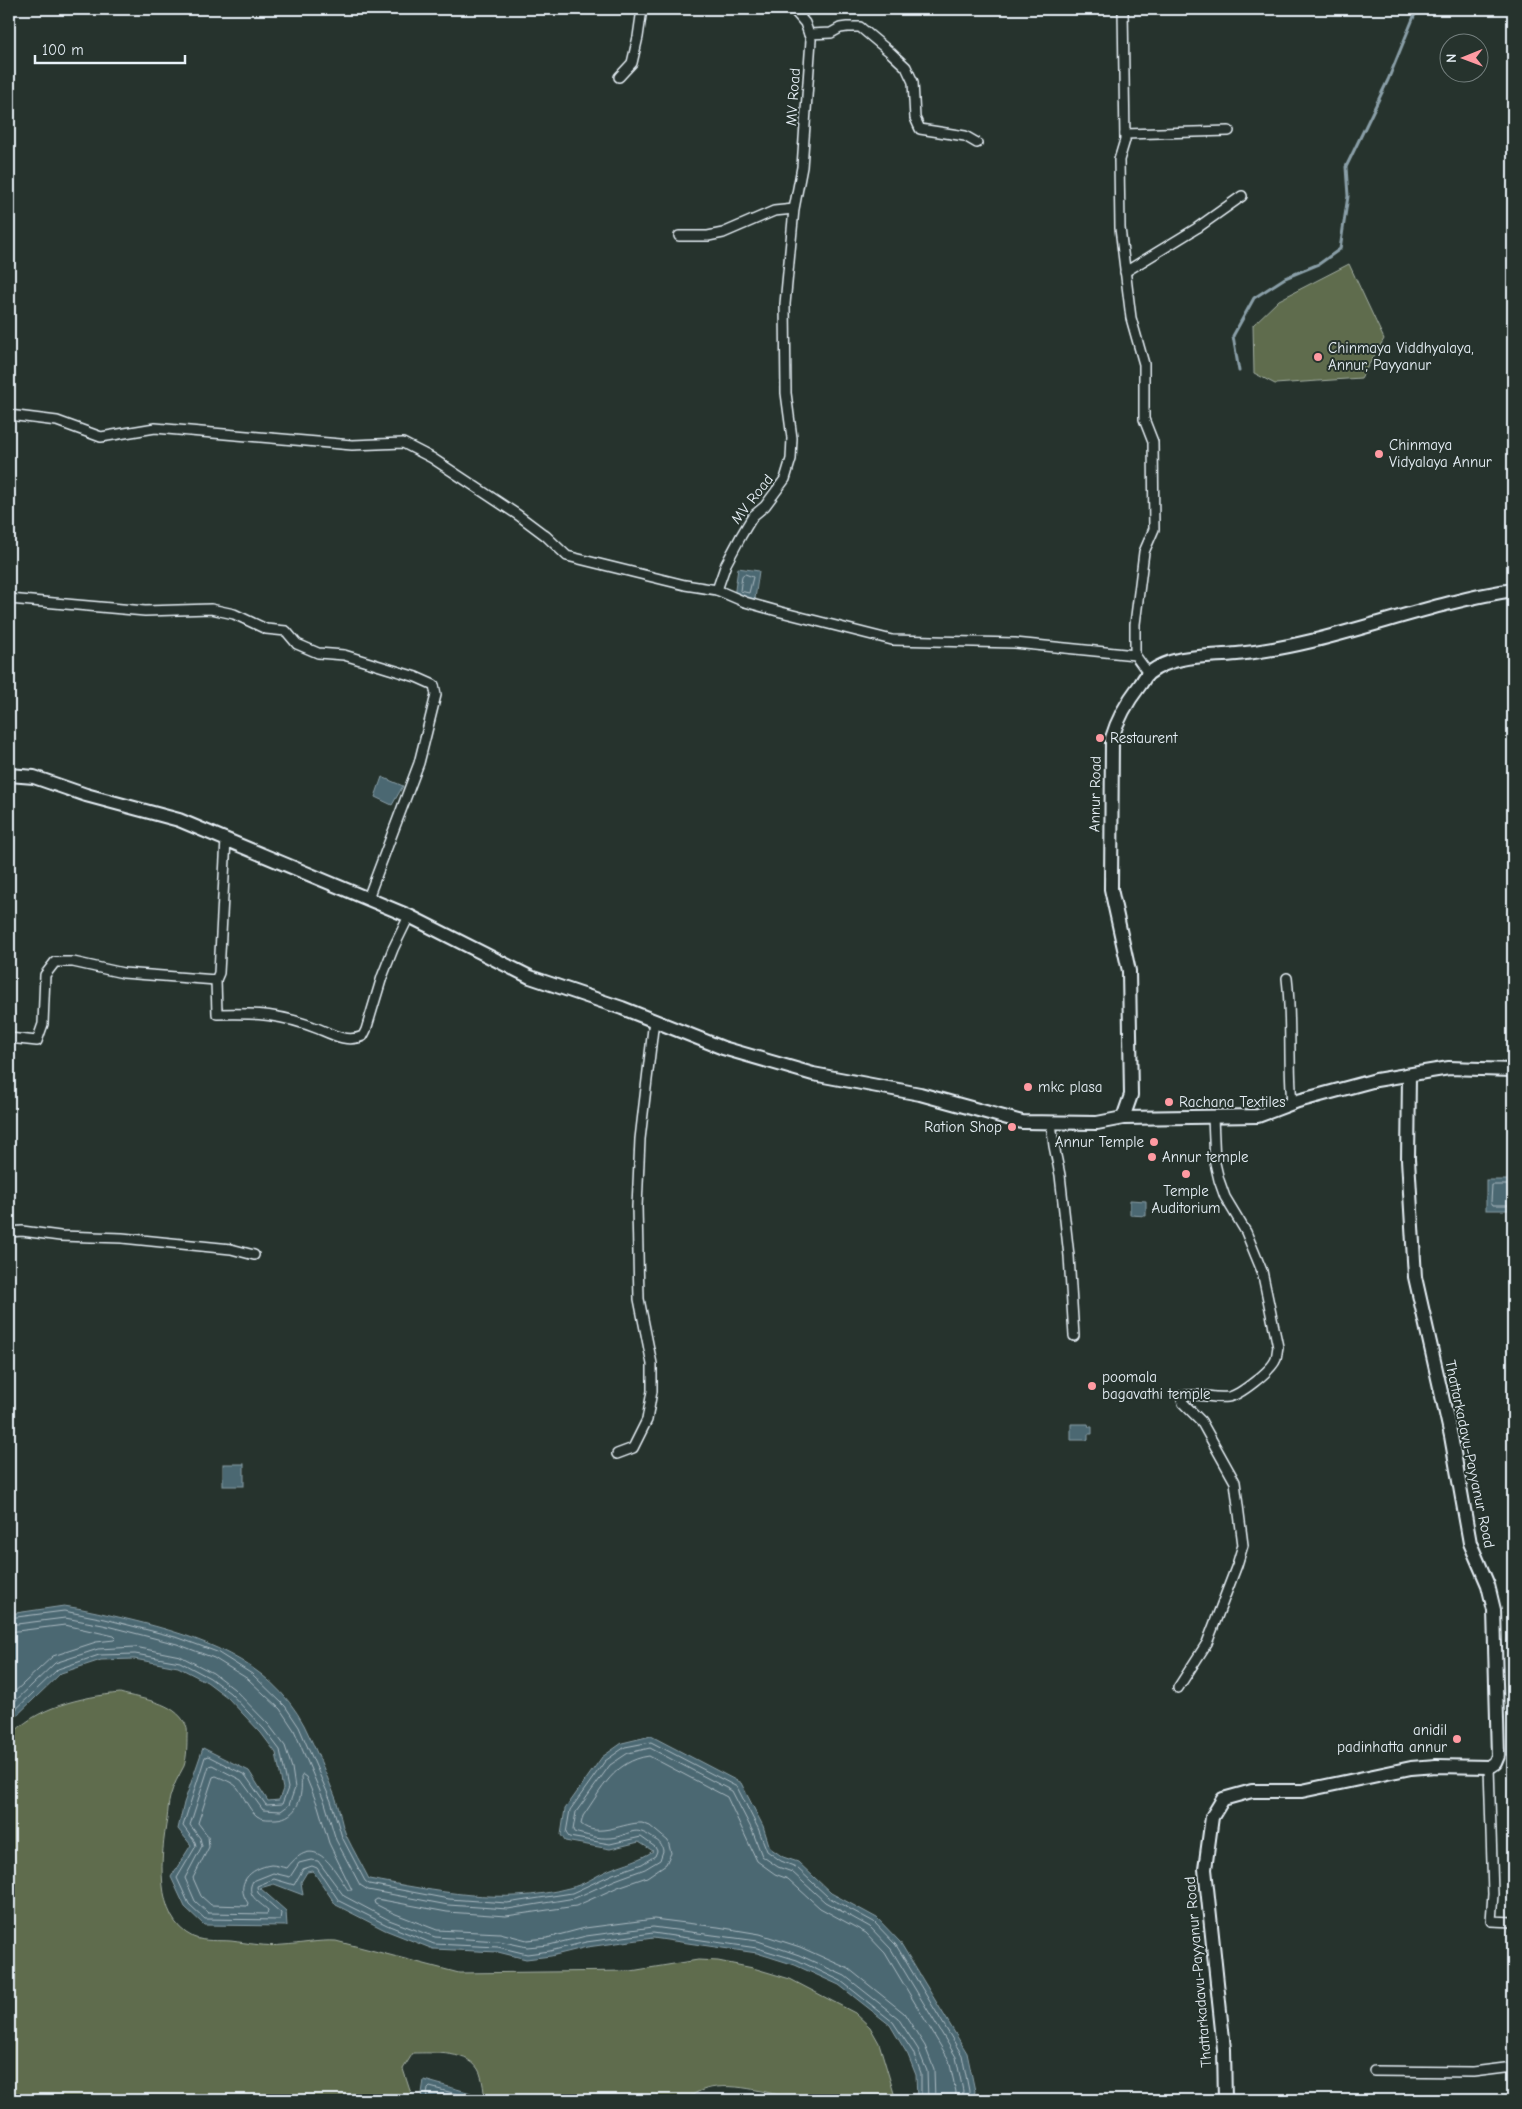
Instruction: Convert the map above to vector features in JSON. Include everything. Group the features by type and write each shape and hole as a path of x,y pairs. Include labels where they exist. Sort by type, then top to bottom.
{"main road":[{"name":"Annur Road","path":"1123,1118 1131,1095 1129,970 1111,889 1112,738 1126,704 1148,674 1179,659 1238,654 1291,646 1422,610 1513,590"},
{"path":"9,775 34,777 86,795 180,820 409,916 530,977 654,1020 723,1048 813,1074 920,1094 1022,1122 1097,1123 1123,1118 1258,1116 1292,1103 1376,1080 1449,1068 1513,1070"},
{"name":"Thattarkadavu-Payyanur Road","path":"1225,2100 1224,2049 1205,1869 1212,1817 1223,1799 1252,1792 1302,1791 1411,1768 1436,1766 1489,1767 1495,1763 1498,1756 1494,1610 1488,1585 1470,1543 1451,1436 1415,1278 1408,1158 1409,1076"}],"street":[{"path":"619,77 632,63 642,9"},
{"path":"796,12 807,9"},
{"path":"1123,9 1125,134 1119,160 1120,228 1131,318 1144,364 1144,419 1153,442 1154,529 1144,552 1136,624 1136,655 1148,674"},
{"name":"MV Road","path":"717,590 726,564 752,516 765,506 785,479 791,459 792,438 786,392 785,304 794,209 802,167 811,40 805,23 796,12"},
{"path":"809,34 831,33 840,28 860,27 906,67 913,82 916,118 920,129 965,136 977,143"},
{"path":"1125,134 1229,131"},
{"path":"1125,272 1196,228 1242,196"},
{"path":"679,236 708,236 723,233 774,210 794,209"},
{"path":"9,415 57,421 101,437 155,428 352,445 403,443 432,458 518,516 546,536 567,556 685,585 717,590 745,602 892,640 1015,643 1136,655"},
{"path":"9,599 144,610 211,609 234,614 266,629 286,631 297,644 318,653 344,655 406,674 434,685 436,694 419,763 368,898"},
{"path":"226,839 219,974 216,980 217,1014 266,1014 294,1020 341,1038 358,1038 363,1036 385,968 409,916"},
{"path":"9,1038 37,1041 42,1024 45,975 55,962 73,962 123,973 216,980"},
{"path":"1287,978 1290,1003 1292,1103"},
{"path":"617,1454 633,1448 647,1420 652,1391 652,1364 639,1299 637,1208 640,1139 654,1020"},
{"path":"1178,1688 1207,1643 1243,1545 1235,1482 1200,1421 1183,1403 1181,1396 1202,1394 1217,1398 1231,1397 1260,1377 1276,1360 1278,1347 1262,1271 1246,1232 1225,1196 1219,1180 1213,1117"},
{"path":"1051,1122 1070,1256 1074,1336"},
{"path":"9,1232 22,1231 60,1236 122,1238 230,1249 254,1255"},
{"path":"1489,1767 1493,1894 1491,1921 1513,1922"},
{"path":"1374,2071 1473,2072 1513,2067"}],"green space":[{"path":"1349,264 1384,339 1361,378 1275,384 1254,373 1253,325 1279,300"},
{"path":"120,1693 166,1706 181,1717 187,1727 185,1762 169,1802 162,1867 166,1901 171,1915 180,1928 193,1937 270,1946 336,1941 459,1973 631,1971 698,1960 718,1961 753,1968 790,1979 855,2013 870,2027 879,2043 896,2100 794,2100 755,2090 718,2087 695,2093 686,2100 485,2100 480,2073 469,2060 451,2054 413,2053 403,2069 413,2100 9,2100 9,1738 19,1727 45,1711 90,1697"}],"water":[{"path":"738,568 759,571 755,599 734,597"},
{"path":"382,777 403,786 392,805 375,797"},
{"path":"1486,1180 1513,1180 1513,1210 1486,1210"},
{"path":"1130,1200 1146,1201 1146,1216 1130,1215"},
{"path":"1071,1424 1088,1424 1089,1427 1092,1427 1092,1434 1088,1434 1088,1440 1071,1440"},
{"path":"223,1464 244,1464 244,1486 223,1486"},
{"path":"64,1606 156,1626 206,1643 252,1667 272,1683 290,1702 304,1725 336,1799 346,1835 369,1879 469,1895 519,1896 575,1887 611,1869 648,1854 653,1851 639,1842 610,1849 565,1841 561,1835 565,1809 602,1757 622,1743 651,1736 741,1783 763,1826 770,1848 783,1857 798,1862 831,1893 877,1918 900,1942 967,2053 975,2091 973,2100 917,2100 916,2075 908,2055 890,2025 839,1985 795,1965 757,1953 653,1938 587,1947 551,1956 526,1959 498,1952 433,1949 385,1930 336,1905 313,1871 307,1872 301,1882 303,1895 274,1884 260,1888 286,1911 287,1926 204,1925 185,1907 171,1877 191,1845 178,1829 184,1803 203,1748 249,1771 268,1801 279,1800 283,1789 276,1753 261,1733 227,1697 207,1682 178,1667 134,1659 101,1660 61,1673 9,1723 9,1614"},
{"path":"424,2080 471,2093 470,2100 421,2100"}],"waterway":[{"path":"1239,371 1233,336 1254,298 1285,278 1319,264 1340,249 1348,196 1346,167 1388,80 1417,9"}],"place":[{"name":"Chinmaya Viddhyalaya, Annur, Payyanur","path":"1318,357"},
{"name":"Chinmaya Vidyalaya Annur","path":"1379,454"},
{"name":"Restaurent","path":"1100,738"},
{"name":"mkc plasa","path":"1028,1087"},
{"name":"Rachana Textiles","path":"1169,1102"},
{"name":"Ration Shop","path":"1012,1127"},
{"name":"Annur Temple","path":"1154,1142"},
{"name":"Annur temple","path":"1152,1157"},
{"name":"Temple Auditorium","path":"1186,1174"},
{"name":"poomala bagavathi temple","path":"1092,1386"},
{"name":"anidil padinhatta annur","path":"1457,1739"}]}
